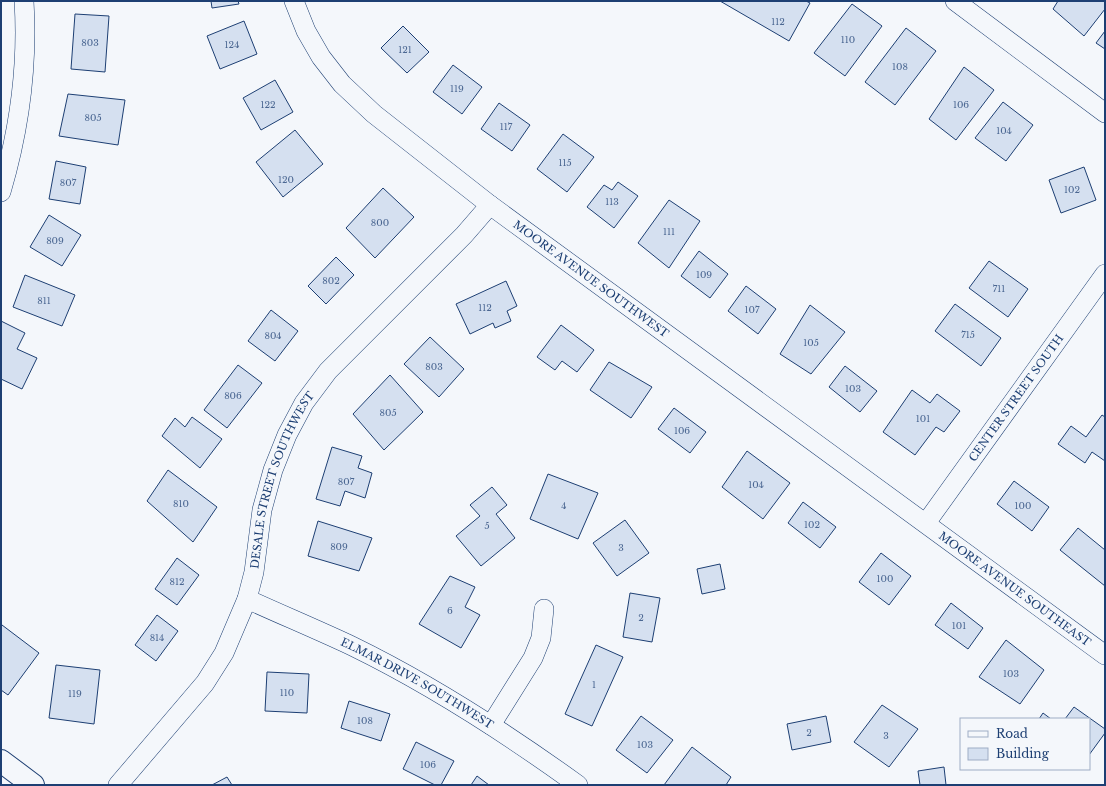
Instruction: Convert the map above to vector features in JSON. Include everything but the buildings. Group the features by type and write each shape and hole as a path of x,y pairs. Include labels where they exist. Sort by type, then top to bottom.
{"street":[{"path":"1,192 9,167 19,114 24,60 24,1"},
{"name":"MOORE AVENUE SOUTHWEST","path":"294,1 312,43 342,84 374,114 490,205 926,522"},
{"path":"955,1 1105,113"},
{"name":"DESALE STREET SOUTHWEST","path":"118,785 205,682 224,652 247,599 254,572 262,510 273,470 287,434 304,402 328,371 464,235 490,205"},
{"name":"CENTER STREET SOUTH","path":"926,522 1105,274"},
{"name":"MOORE AVENUE SOUTHEAST","path":"926,522 1105,655"},
{"name":"ELMAR DRIVE SOUTHWEST","path":"247,599 353,646 424,684 491,725 578,785"},
{"path":"491,725 533,658 541,638 544,609"},
{"path":"1,762 33,785"}]}
